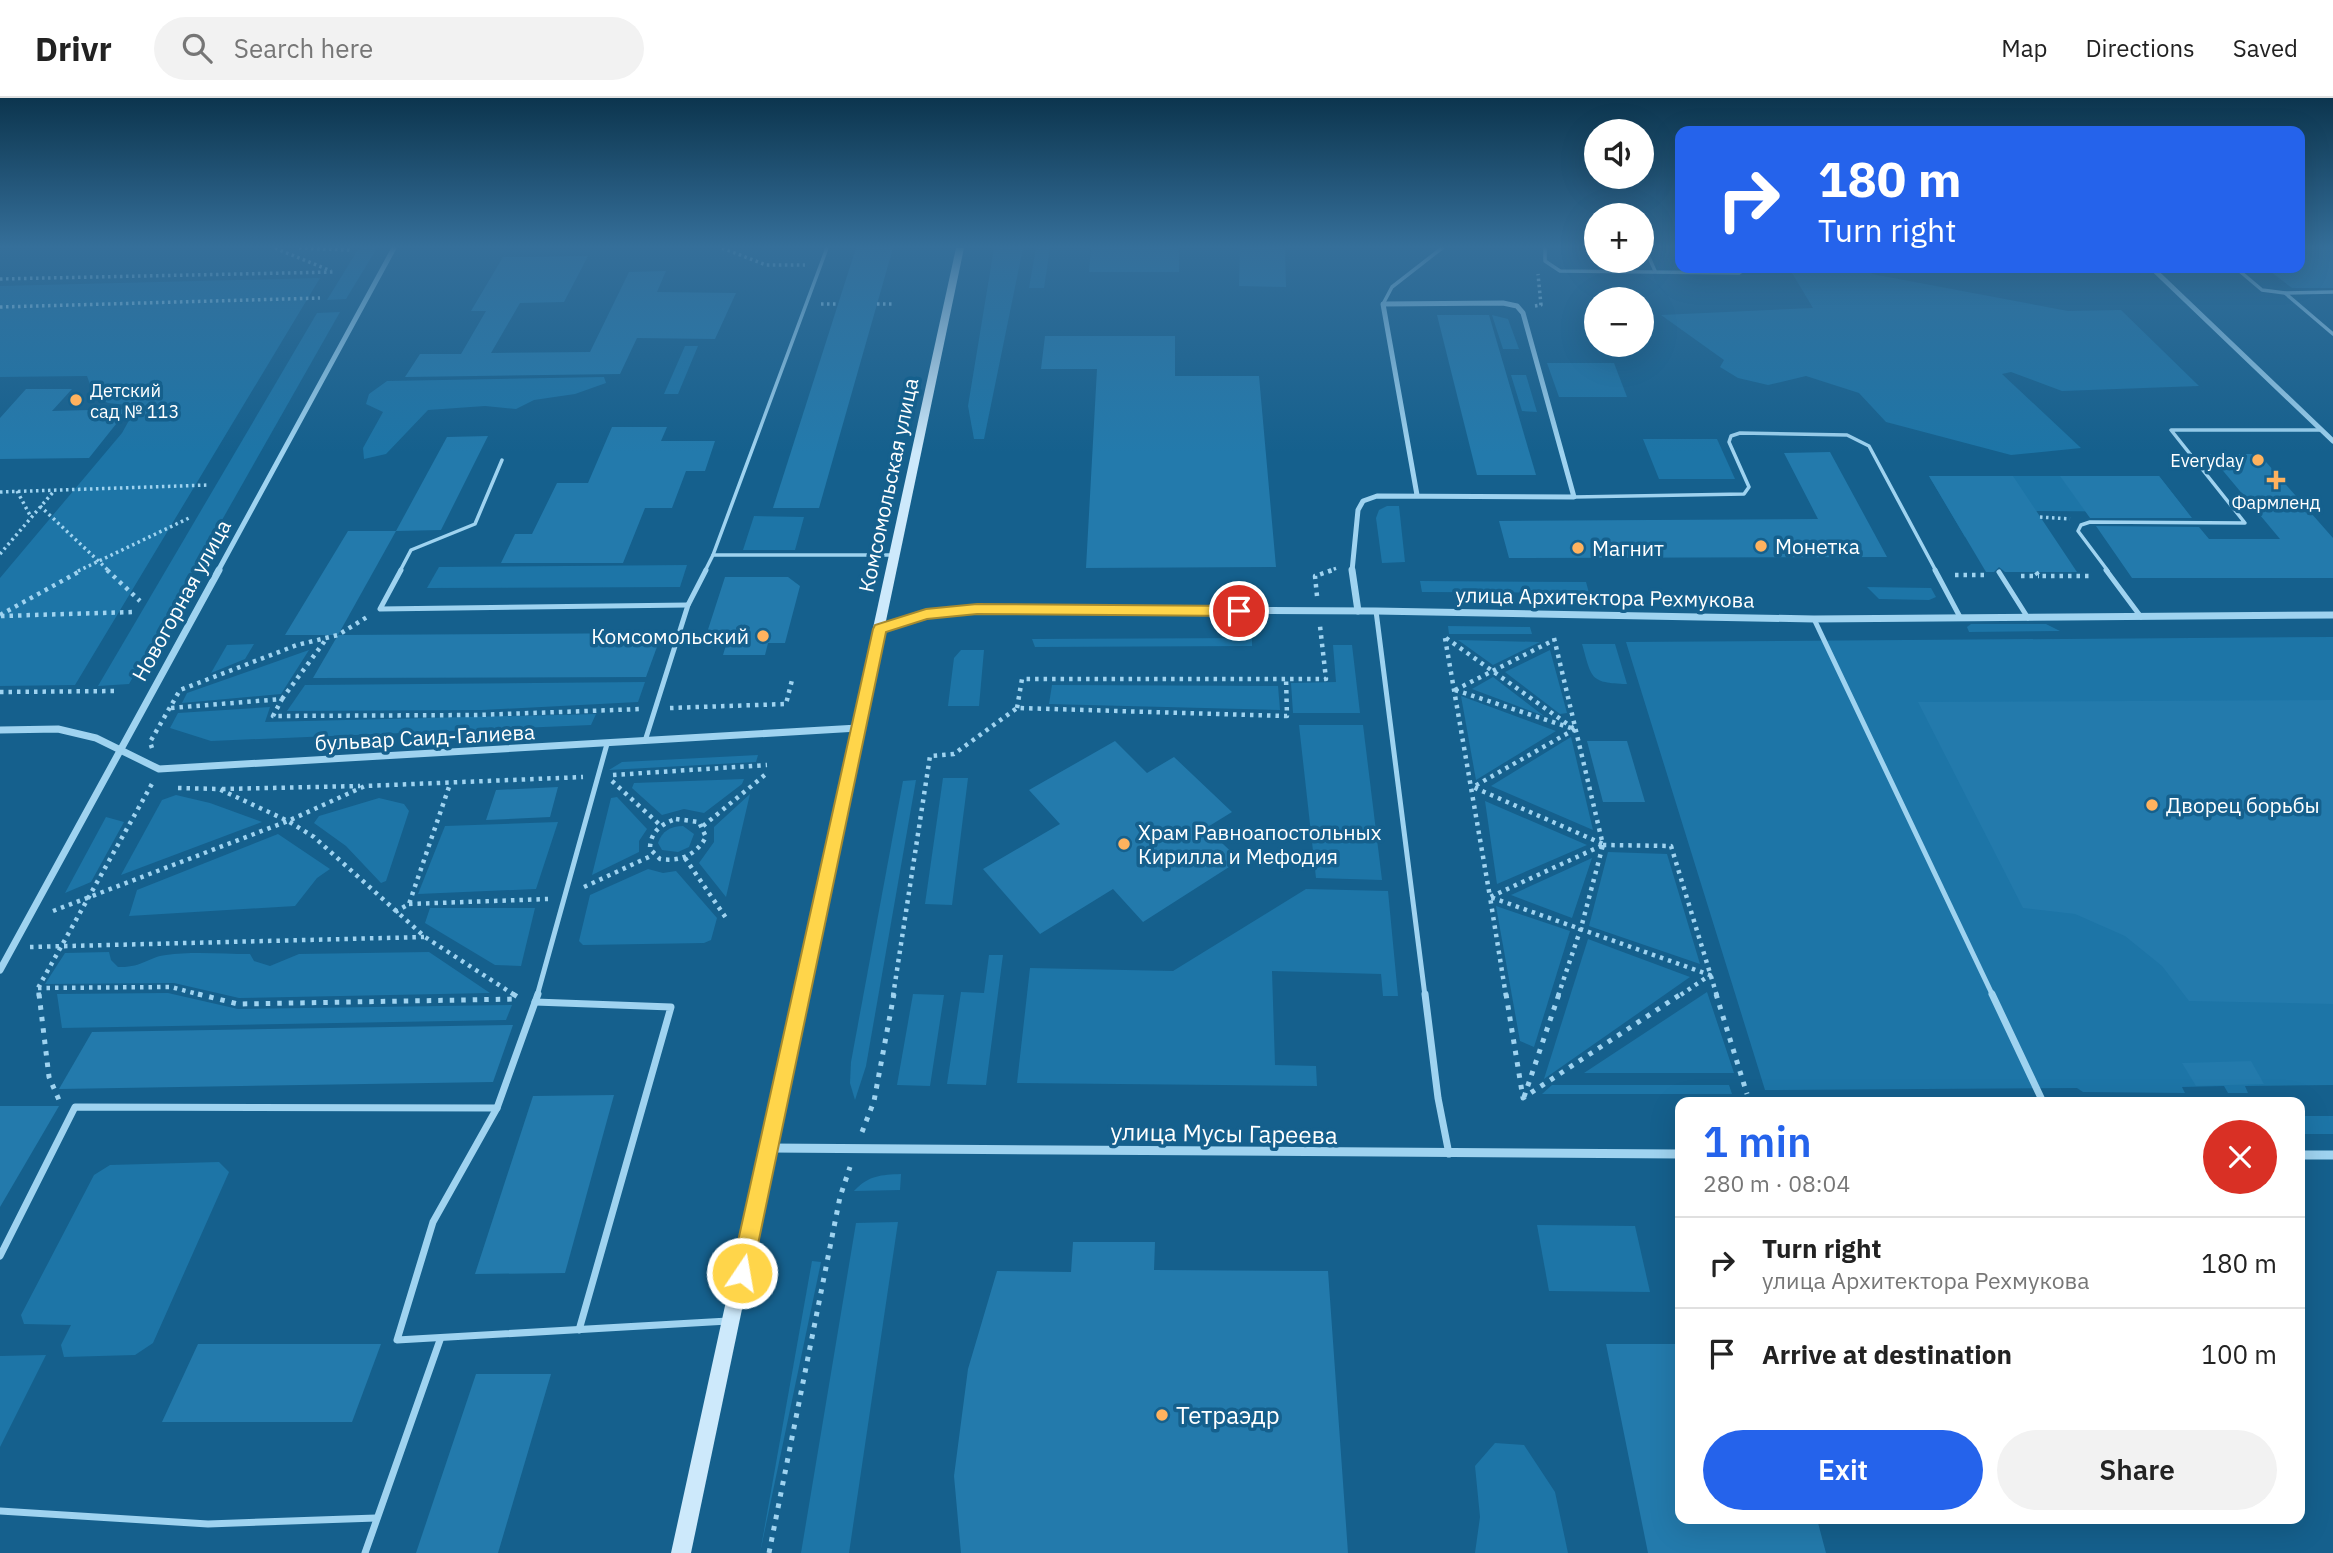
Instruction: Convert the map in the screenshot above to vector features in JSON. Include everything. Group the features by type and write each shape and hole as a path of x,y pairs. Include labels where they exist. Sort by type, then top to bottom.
{"main road":[{"name":"Комсомольская улица","path":"681,1553 946,316"}],"street":[{"name":"Новогорная улица","path":"0,970 357,316"},
{"path":"1385,316 1417,495"},
{"path":"1358,611 1353,568 1358,510 1363,501 1377,496 1417,495 1574,497 1522,316"},
{"path":"2202,316 2333,441"},
{"name":"улица Архитектора Рехмукова","path":"880,629 926,614 977,609 1376,611 1814,619 2333,615"},
{"name":"бульвар Саид-Галиева","path":"0,730 58,729 96,738 159,769 859,728"},
{"name":"улица Мусы Гареева","path":"769,1148 1675,1154"},
{"path":"2305,1155 2333,1155"}],"lane":[{"path":"645,741 688,606 713,555 802,316"},
{"path":"2312,316 2333,334"},
{"path":"2141,617 2078,531 2081,526 2090,522 2245,523 2171,430 2321,430"},
{"path":"1574,497 1744,494 1749,487 1729,442 1731,436 1740,433 1847,435 1869,446 1960,617"},
{"path":"502,460 475,524 411,550 380,609 688,606"},
{"path":"713,555 894,555"},
{"path":"2000,574 2028,618"},
{"path":"1376,611 1438,1098 1449,1154"},
{"path":"1814,619 2041,1097"},
{"path":"607,744 535,1003 497,1108 433,1222 397,1340 440,1340 732,1321"},
{"path":"535,1003 671,1007 579,1330"},
{"path":"0,1256 75,1107 497,1108"},
{"path":"365,1553 440,1340"},
{"path":"0,1511 208,1524 376,1518"}],"path":[{"path":"0,492 209,485"},
{"path":"0,554 54,490"},
{"path":"17,491 31,517"},
{"path":"40,506 140,601"},
{"path":"2040,517 2066,517"},
{"path":"0,616 97,561 188,518"},
{"path":"1017,708 1022,679 1326,678 1315,576 1334,569 1353,568"},
{"path":"1938,575 2111,576"},
{"path":"75,1107 57,1099 49,1077 38,988 159,769 150,742 180,690 297,645 338,635 380,609"},
{"path":"0,616 133,612"},
{"path":"328,637 282,699 273,716 477,715 786,704 792,680"},
{"path":"1523,1098 1446,638 1575,729"},
{"path":"1455,690 1554,639 1603,845 1581,928 1523,1098"},
{"path":"930,756 954,754 1017,708 1287,716 1286,678"},
{"path":"1455,690 1575,729"},
{"path":"0,692 119,691"},
{"path":"170,708 282,699"},
{"path":"1473,787 1575,729"},
{"path":"703,826 766,774"},
{"path":"610,780 660,825"},
{"path":"150,787 219,789 450,784 409,904"},
{"path":"48,912 89,899 288,821 365,786"},
{"path":"1473,787 1603,845 1671,846 1747,1094"},
{"path":"219,789 288,821 314,837 425,937 520,999"},
{"path":"653,855 649,844 660,825 684,818 703,826"},
{"path":"580,888 653,855 667,860 685,858 703,843 706,837 703,826"},
{"path":"1490,897 1603,845"},
{"path":"685,858 726,918"},
{"path":"1490,897 1710,975"},
{"path":"395,912 409,904 549,899"},
{"path":"30,947 425,937"},
{"path":"1523,1098 1710,975"},
{"path":"38,988 172,987 238,1004 520,999 535,1003"}],"shaded area":[{"path":"0,316 297,316 75,685 0,686 0,578 122,433 137,406 108,403 94,396 87,376 0,377"},
{"path":"315,316 338,316 129,684 98,686"},
{"path":"983,316 1009,316 984,439 974,439 968,406"},
{"path":"1492,316 1508,319 1519,349 1503,349"},
{"path":"1662,316 2127,316 2199,386 2062,391 2011,372 2002,374 2081,448 2011,455 1886,422 1859,393 1806,376 1768,385 1738,378 1720,367 1724,360"},
{"path":"685,346 698,346 678,394 664,394"},
{"path":"1547,363 1614,363 1627,397 1559,397"},
{"path":"1511,375 1526,375 1537,412 1522,411"},
{"path":"604,377 606,383 575,394 534,400 516,409 485,406 428,410 386,454 364,459 363,448 383,412 366,404 369,394 387,381"},
{"path":"1643,439 1717,439 1735,479 1659,479"},
{"path":"1929,476 2159,476 2187,512 2037,511 1965,537"},
{"path":"1387,506 1399,506 1405,562 1382,563 1376,518 1379,510"},
{"path":"754,516 804,517 795,550 743,550"},
{"path":"687,565 680,587 427,588 439,567"},
{"path":"1420,581 1586,582 1589,593 1422,592"},
{"path":"1867,587 1931,588 1936,597 1929,600 1879,599"},
{"path":"1971,624 2046,624 2060,631 1969,632 1967,627"},
{"path":"1448,626 1530,627 1532,634 1449,634"},
{"path":"2333,637 2333,1085 2245,1086 2248,1093 2228,1093 2224,1086 2182,1087 2185,1093 2083,1092 2077,1088 1765,1090 1626,642"},
{"path":"1252,638 1252,646 1035,647 1032,639"},
{"path":"1458,640 1540,642 1493,665"},
{"path":"254,644 245,659 211,673 227,645"},
{"path":"1582,644 1615,644 1627,684 1605,682 1594,676"},
{"path":"1333,645 1352,645 1360,713 1293,713 1291,683 1336,682"},
{"path":"309,650 281,694 182,703 187,693"},
{"path":"961,650 984,650 979,706 948,706 954,658"},
{"path":"1550,650 1567,713 1560,714 1505,672"},
{"path":"1493,677 1544,716 1472,689"},
{"path":"645,682 638,702 482,710 287,711 305,685"},
{"path":"1052,685 1278,686 1280,710 1049,704"},
{"path":"1461,696 1556,731 1476,780"},
{"path":"270,707 265,722 596,714 591,725 211,741 170,728 178,713"},
{"path":"1299,725 1363,725 1382,880 1316,878"},
{"path":"1571,737 1593,830 1491,786"},
{"path":"758,755 756,762 609,770 622,762"},
{"path":"943,778 968,778 952,905 925,904"},
{"path":"744,779 742,784 704,813 684,809 662,815 632,788 634,783"},
{"path":"916,780 866,1066 855,1100 850,1083 851,1062 903,781"},
{"path":"750,794 726,897 699,863 714,842 714,827"},
{"path":"176,795 210,803 262,822 121,875 162,800"},
{"path":"617,797 647,829 639,841 639,852 592,875 611,798"},
{"path":"379,798 404,804 409,811 386,881 381,883 346,846 314,823 319,816"},
{"path":"1485,801 1587,845 1497,884"},
{"path":"106,817 124,822 91,882 65,893"},
{"path":"558,822 536,889 418,894 445,826"},
{"path":"683,826 694,834 689,847 678,852 662,850 658,843 662,835 671,828"},
{"path":"278,834 330,869 317,878 295,906 129,916 137,890"},
{"path":"1608,852 1667,854 1700,964 1589,926"},
{"path":"1592,858 1572,918 1511,895"},
{"path":"648,869 663,873 676,871 717,918 711,940 704,943 583,945 579,941 590,895"},
{"path":"1306,889 1388,891 1398,996 1383,996 1381,974 1272,971 1275,1065 1316,1066 1317,1086 1017,1083 1030,968 1173,971"},
{"path":"1496,906 1570,931 1534,1047 1520,1041"},
{"path":"430,908 535,908 521,966 495,965 425,923"},
{"path":"1588,939 1690,977 1544,1079"},
{"path":"109,952 111,960 118,967 133,966 160,956 187,953 250,954 254,961 270,966 299,954 429,952 490,993 239,998 174,983 45,984 65,953"},
{"path":"989,955 1003,955 986,1085 947,1084 961,992 984,993"},
{"path":"1707,992 1734,1073 1584,1073"},
{"path":"168,993 238,1009 512,1005 506,1020 62,1028 57,994"},
{"path":"913,994 944,995 930,1086 897,1085"},
{"path":"1552,1085 1729,1085 1732,1094 1542,1094"},
{"path":"2305,1116 2333,1116 2333,1134 2305,1134"},
{"path":"219,1162 229,1172 153,1343 135,1355 64,1357 61,1345 71,1325 24,1324 21,1315 94,1175 110,1165"},
{"path":"901,1174 900,1190 854,1191 876,1177"},
{"path":"898,1222 849,1553 801,1553 856,1223"},
{"path":"1537,1225 1635,1226 1650,1292 1549,1291"},
{"path":"812,1261 821,1262 760,1553"},
{"path":"46,1355 0,1447 0,1356"},
{"path":"1495,1443 1524,1445 1555,1492 1568,1553 1475,1553 1480,1517 1475,1466"}],"building":[{"path":"483,316 513,316 491,353 590,352 608,316 726,316 715,339 637,338 620,374 405,377 420,354 461,354"},
{"path":"834,316 874,316 819,508 773,508"},
{"path":"1437,316 1489,316 1536,475 1477,475"},
{"path":"1045,336 1175,336 1175,376 1259,376 1276,567 1086,568 1097,369 1041,369"},
{"path":"26,389 72,389 52,411 128,409 89,458 0,459 0,418"},
{"path":"612,427 667,427 661,441 715,441 705,471 686,471 672,508 645,508 623,563 501,563 515,534 532,534 557,483 588,483"},
{"path":"488,436 441,530 396,531 447,437"},
{"path":"1830,452 1887,557 1509,558 1499,521 1818,519 1784,453"},
{"path":"2209,454 2259,454 2333,538 2333,578 2132,578 2096,526 2199,527 2209,539 2280,539"},
{"path":"1929,476 2013,476 2077,572 2005,572 1999,567 1994,572 1986,572"},
{"path":"2060,476 2159,476 2192,518 2090,518"},
{"path":"348,531 396,531 338,635 285,635"},
{"path":"725,577 788,577 800,586 785,643 768,643 765,655 723,655 726,645 703,645"},
{"path":"662,633 646,677 313,678 338,635"},
{"name":"Дворец борьбы","path":"2333,700 2333,1004 2189,1001 2162,966 2125,936 2075,914 2023,908 1918,702"},
{"name":"Храм Равноапостольных Кирилла и Мефодия","path":"1115,741 1147,773 1174,757 1232,812 1206,828 1240,860 1143,922 1113,889 1040,934 983,869 1060,824 1029,790"},
{"path":"1587,741 1627,741 1645,802 1603,802"},
{"path":"558,787 550,817 486,820 496,790"},
{"path":"513,1025 493,1082 59,1089 92,1032"},
{"path":"2251,1061 2264,1084 2196,1086 2182,1063"},
{"path":"614,1095 565,1273 475,1274 533,1096"},
{"path":"0,1106 59,1106 0,1207"},
{"path":"1073,1242 1155,1242 1154,1270 1328,1271 1348,1553 961,1553 954,1476 968,1369 997,1271 1071,1272"},
{"path":"198,1344 381,1344 352,1422 162,1422"},
{"path":"1606,1344 1675,1344 1675,1524 1818,1524 1826,1553 1648,1553"},
{"path":"476,1374 551,1374 498,1553 416,1553"}],"place":[{"name":"Детский сад № 113","path":"76,400"},
{"name":"Everyday","path":"2258,460"},
{"name":"Фармленд","path":"2276,480"},
{"name":"Монетка","path":"1761,546"},
{"name":"Магнит","path":"1578,548"},
{"name":"Комсомольский","path":"763,636"},
{"name":"Дворец борьбы","path":"2152,805"},
{"name":"Храм Равноапостольных Кирилла и Мефодия","path":"1124,844"},
{"name":"Тетраэдр","path":"1162,1415"}],"route":[{"path":"742,1273 880,629 926,614 977,609 1239,611"}]}
